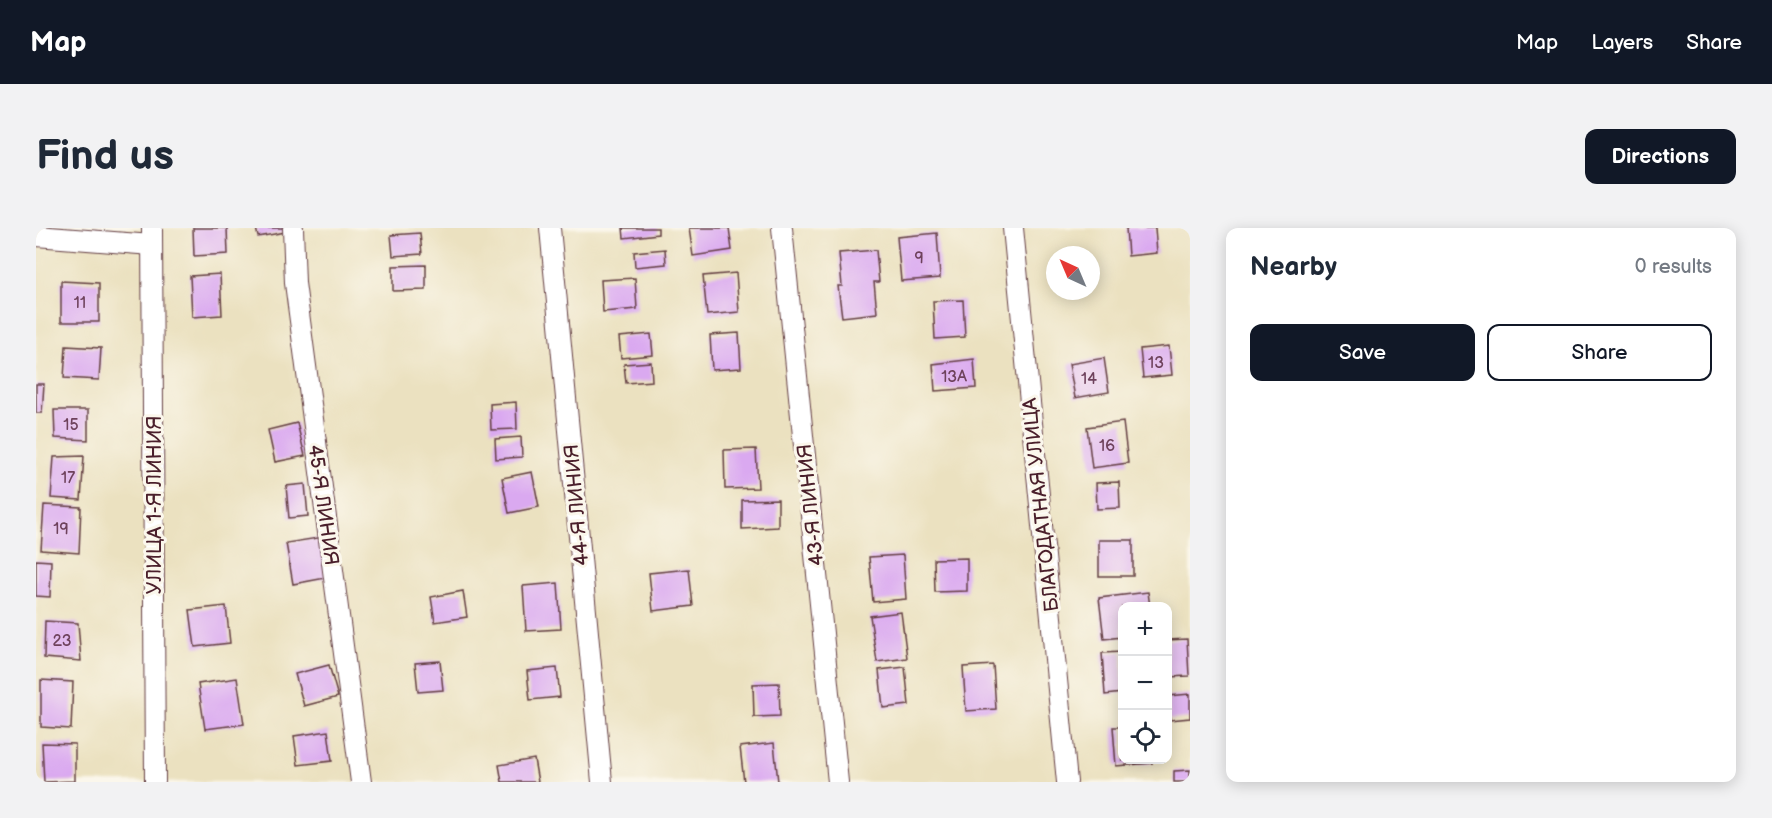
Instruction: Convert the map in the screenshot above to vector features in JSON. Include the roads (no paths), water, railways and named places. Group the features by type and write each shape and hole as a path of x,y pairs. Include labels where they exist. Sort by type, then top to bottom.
{"street":[{"name":"45-Я ЛИНИЯ","path":"293,228 295,283 361,782"},
{"name":"44-Я ЛИНИЯ","path":"550,228 602,782"},
{"name":"43-Я ЛИНИЯ","path":"782,228 838,782"},
{"name":"БЛАГОДАТНАЯ УЛИЦА","path":"1013,228 1067,782"},
{"path":"36,237 152,236"},
{"name":"УЛИЦА 1-Я ЛИНИЯ","path":"152,236 155,782"}]}
